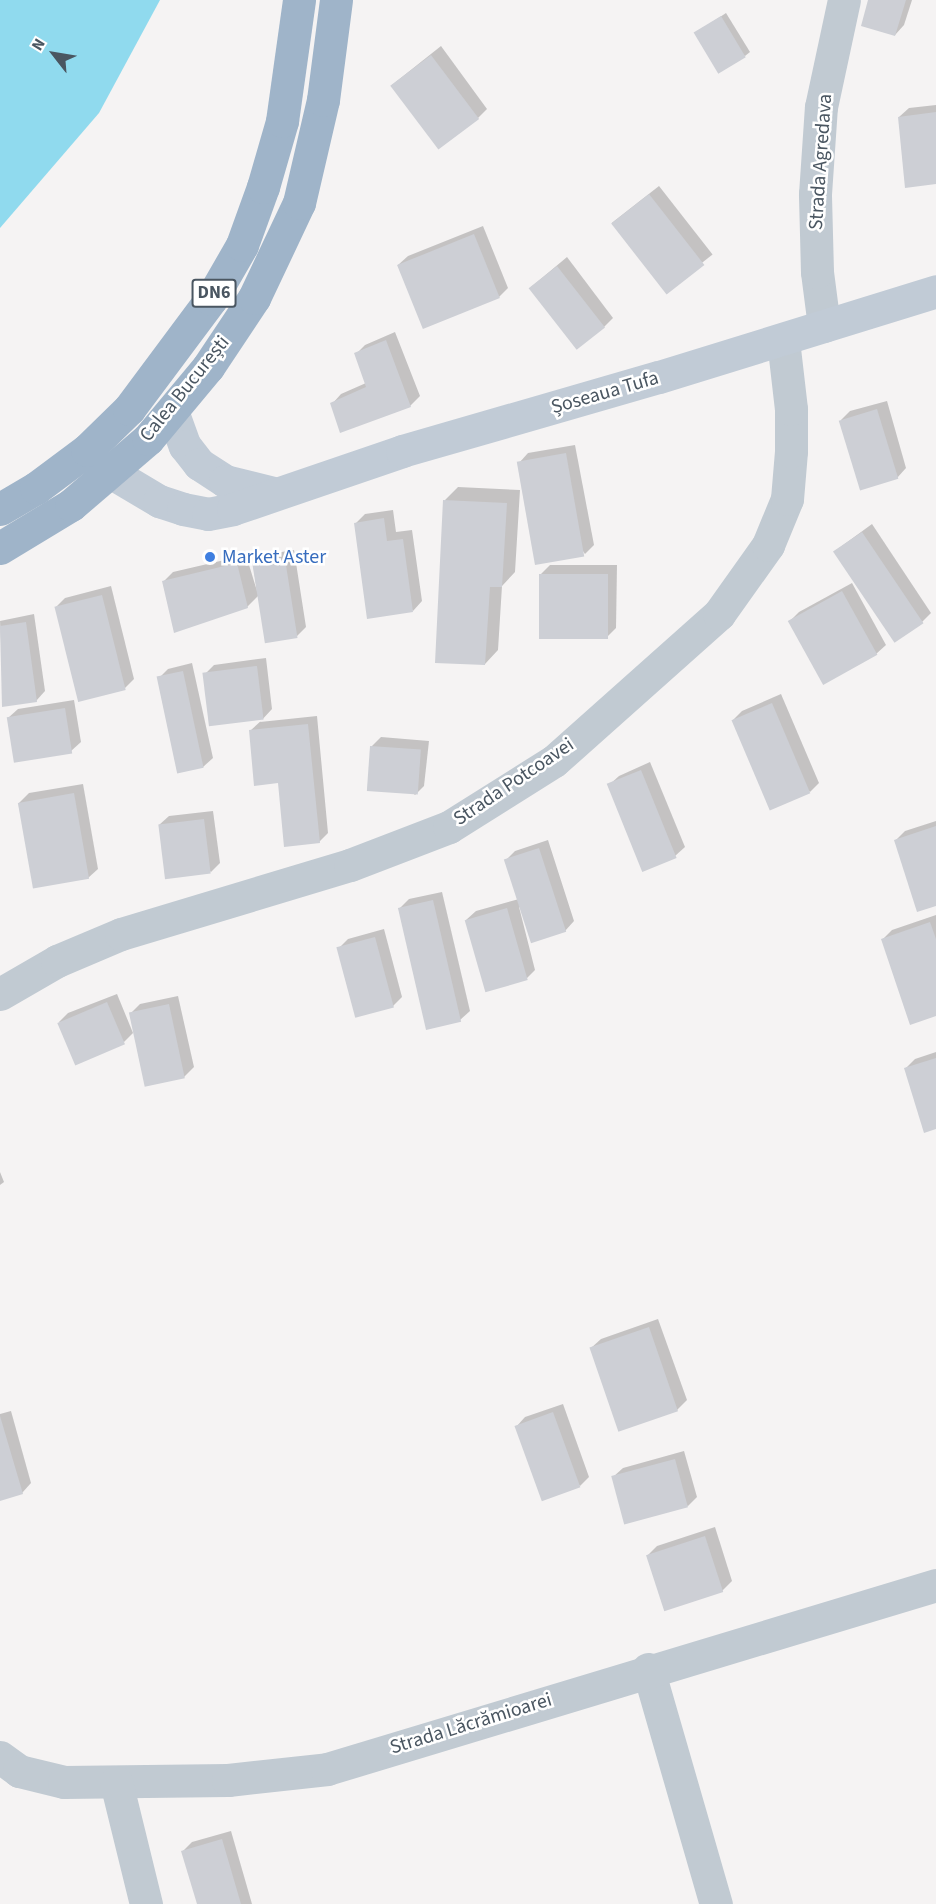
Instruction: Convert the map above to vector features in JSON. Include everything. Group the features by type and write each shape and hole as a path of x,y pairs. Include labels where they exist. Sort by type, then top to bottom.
{"highway":[{"name":"Calea București","path":"0,509 36,488 87,450 129,409 211,299 242,245 267,176 282,121 299,0"},
{"name":"Calea București","path":"0,548 71,505 112,473 172,411 208,367 254,298 299,203 323,100 336,0"}],"main road":[{"name":"Șoseaua Tufa","path":"112,473 159,501 208,514 233,509 274,493 402,451 783,340 936,291"},
{"path":"172,411 185,446 199,464 225,481 274,493"}],"street":[{"name":"Strada Agredava","path":"824,326 817,272 815,194 821,107 844,0"},
{"name":"Strada Potcoavei","path":"0,994 57,961 121,934 350,865 449,827 554,760 719,614 768,545 787,499 791,451 791,409 783,340"},
{"name":"Strada Lăcrămioarei","path":"0,1757 18,1771 64,1782 228,1780 327,1769 648,1669 936,1585"},
{"path":"648,1669 716,1904"},
{"path":"116,1782 146,1904"}],"water":[{"path":"0,0 160,0 99,113 0,228"}],"building":[{"path":"868,0 906,0 895,36 861,26"},
{"path":"721,16 746,57 718,74 694,32"},
{"path":"431,55 479,119 438,150 390,86"},
{"path":"936,112 936,184 905,188 898,117"},
{"path":"649,194 704,265 667,294 611,224"},
{"path":"474,234 500,298 423,329 397,265"},
{"path":"557,266 605,327 577,350 529,288"},
{"path":"386,340 411,407 340,433 330,403 366,387 354,353"},
{"path":"877,409 898,479 860,491 839,421"},
{"path":"566,453 584,556 535,565 517,462"},
{"path":"443,500 507,503 502,587 490,587 485,665 435,663"},
{"path":"384,518 387,541 403,539 413,612 367,619 354,523"},
{"path":"862,532 924,623 894,643 833,552"},
{"path":"285,559 298,638 265,643 252,564"},
{"path":"237,563 248,608 174,633 162,581"},
{"path":"539,574 608,574 608,639 539,639"},
{"path":"842,591 877,655 823,685 788,621"},
{"path":"102,595 126,690 78,702 54,607"},
{"path":"26,622 37,702 2,707 0,626"},
{"path":"257,666 264,720 209,726 202,673"},
{"path":"183,671 204,768 177,773 157,677"},
{"path":"772,703 810,793 770,810 731,720"},
{"path":"65,708 72,753 14,763 7,717"},
{"path":"308,724 320,843 284,847 278,783 254,786 249,730"},
{"path":"370,746 421,750 418,794 367,791"},
{"path":"641,770 677,858 642,872 607,784"},
{"path":"74,793 89,879 33,889 18,803"},
{"path":"204,819 211,874 165,879 158,825"},
{"path":"936,826 936,906 917,912 894,840"},
{"path":"539,848 566,932 531,943 504,859"},
{"path":"433,900 461,1022 426,1030 398,908"},
{"path":"507,908 528,980 485,992 465,920"},
{"path":"930,922 936,939 936,1016 910,1025 881,939"},
{"path":"375,937 394,1008 355,1018 336,947"},
{"path":"107,1002 125,1044 75,1065 57,1023"},
{"path":"169,1004 185,1078 145,1087 129,1013"},
{"path":"936,1058 936,1129 924,1133 904,1068"},
{"path":"649,1327 678,1411 618,1432 589,1348"},
{"path":"553,1412 580,1487 542,1501 514,1426"},
{"path":"0,1416 23,1494 0,1501"},
{"path":"675,1459 688,1507 624,1524 611,1476"},
{"path":"705,1536 723,1592 664,1611 646,1555"},
{"path":"222,1839 241,1904 197,1904 181,1851"}],"place":[{"name":"Market Aster","path":"210,557"}]}
